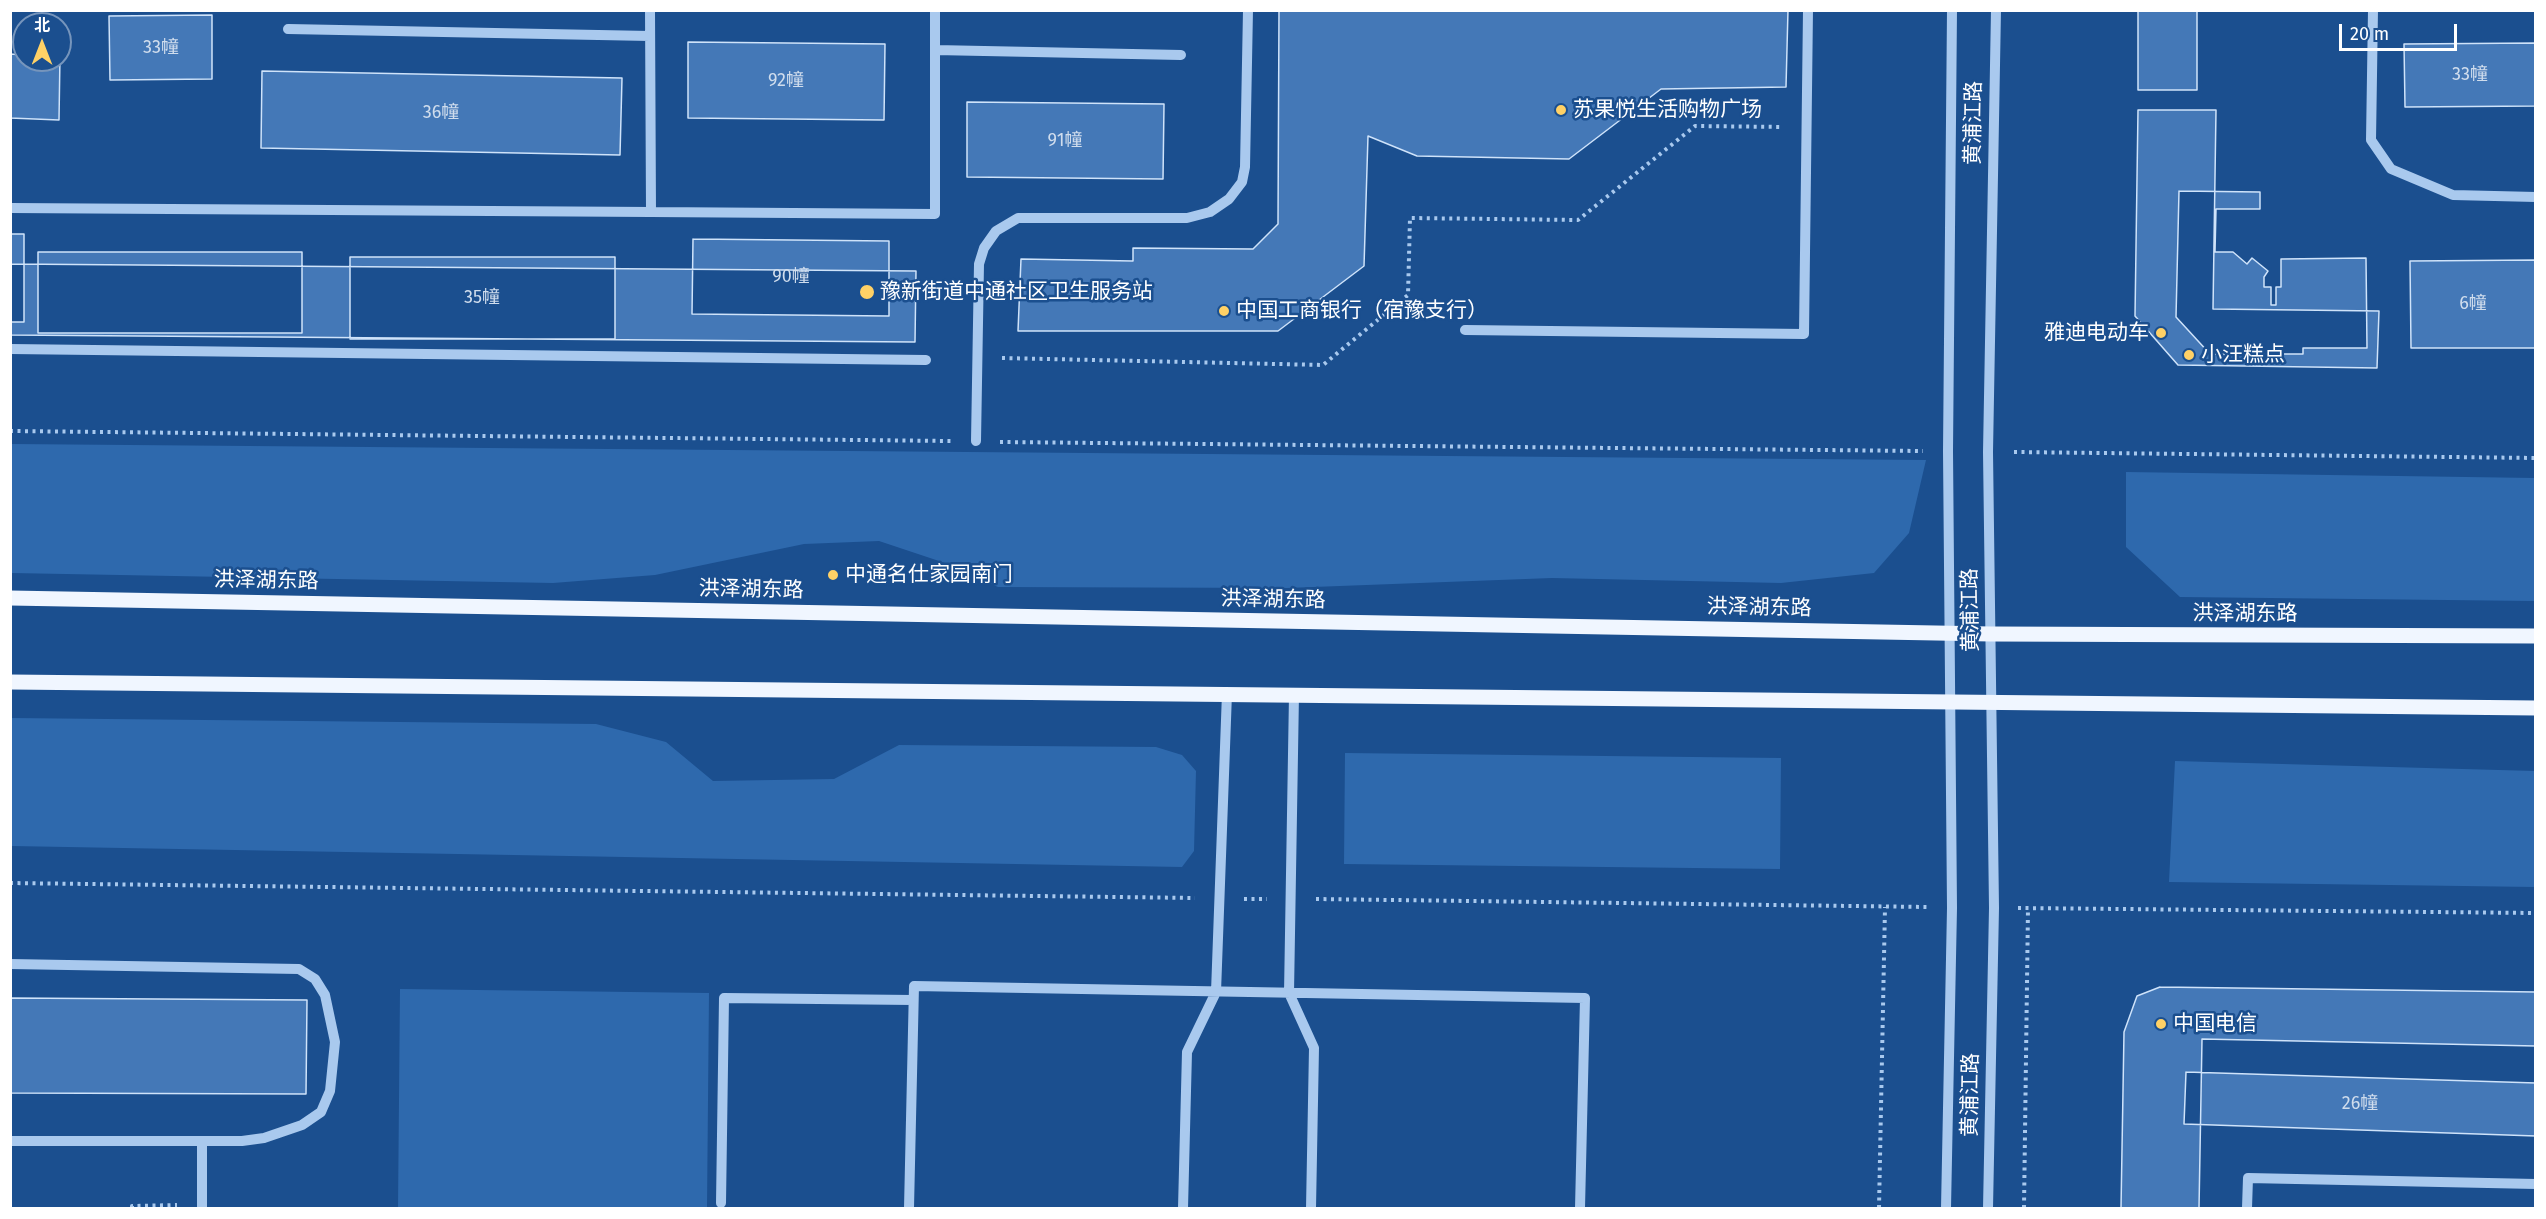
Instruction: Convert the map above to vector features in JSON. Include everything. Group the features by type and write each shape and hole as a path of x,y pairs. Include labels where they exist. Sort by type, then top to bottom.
{"main road":[{"name":"洪泽湖东路","path":"10,598 1991,634 2535,636"},
{"path":"10,682 1951,700 2535,708"}],"street":[{"path":"650,10 651,212"},
{"path":"10,208 935,214 934,10"},
{"path":"976,441 979,264 984,248 996,231 1018,218 1148,220 1187,218 1210,212 1229,199 1242,182 1245,167 1248,10"},
{"path":"1465,330 1804,334 1808,10"},
{"name":"黄浦江路","path":"1946,1209 1952,908 1948,451 1952,10"},
{"name":"黄浦江路","path":"1988,1209 1994,908 1988,452 1996,10"},
{"path":"2373,10 2372,140 2391,169 2453,195 2535,197"},
{"path":"288,29 650,36"},
{"path":"934,50 1181,56"},
{"path":"10,349 926,360"},
{"path":"1183,1209 1187,1052 1216,992 1227,693"},
{"path":"1294,694 1289,993 1314,1048 1311,1209"},
{"path":"10,964 298,969 315,980 325,995 335,1042 330,1091 321,1112 302,1125 264,1138 242,1141 10,1141"},
{"path":"909,1209 914,986 1585,998 1580,1209"},
{"path":"722,1203 724,998 913,1000"},
{"path":"202,1141 202,1206"},
{"path":"2247,1209 2248,1178 2535,1184"}],"path":[{"path":"978,358 1323,365 1408,296 1410,218 1578,220 1695,126 1807,127"},
{"path":"10,431 1948,451"},
{"path":"1988,452 2535,458"},
{"path":"1879,1209 1885,907"},
{"path":"2024,1209 2028,908"},
{"path":"132,1209 132,1206 202,1206"}],"shaded area":[{"path":"11,444 1926,460 1909,533 1874,573 1781,583 1552,578 1287,588 998,587 945,563 879,541 804,544 655,575 553,583 11,573"},
{"path":"2126,472 2535,478 2535,601 2180,597 2126,547"},
{"path":"11,718 596,724 666,742 713,781 834,779 899,745 1156,747 1182,755 1196,771 1194,851 1182,867 11,846"},
{"path":"1345,753 1781,758 1780,869 1344,864"},
{"path":"2175,761 2535,771 2535,887 2169,882"},
{"path":"400,989 709,993 707,1208 398,1208"}],"building":[{"path":"1279,10 1788,10 1786,87 1661,89 1569,159 1417,156 1368,136 1364,266 1278,331 1018,331 1021,259 1133,261 1133,248 1253,249 1278,224"},
{"path":"2138,10 2197,10 2197,90 2138,90"},
{"path":"212,15 212,79 110,80 109,16"},
{"path":"688,42 885,44 884,120 688,118"},
{"path":"2536,43 2536,106 2405,107 2404,44"},
{"path":"10,54 12,54 12,72 60,72 59,120 10,118"},
{"path":"262,71 622,78 620,155 261,148"},
{"path":"967,102 1164,104 1163,179 967,177"},
{"path":"2138,110 2216,110 2213,309 2379,311 2377,368 2178,365 2135,316"},
{"path":"2179,191 2260,192 2260,209 2216,209 2215,252 2233,252 2247,264 2252,258 2268,271 2264,277 2264,287 2271,287 2271,305 2276,305 2276,287 2281,287 2281,259 2366,258 2367,348 2303,348 2303,354 2210,354 2176,317"},
{"path":"10,234 24,234 24,322 10,322"},
{"path":"693,239 889,241 889,316 692,314"},
{"path":"38,252 302,252 302,333 38,333"},
{"path":"350,257 615,257 615,339 350,339"},
{"path":"2536,260 2536,348 2411,348 2410,261"},
{"path":"10,264 916,271 915,342 10,335"},
{"path":"2160,987 2536,992 2536,1046 2202,1039 2199,1208 2121,1208 2124,1032 2137,996"},
{"path":"10,998 307,1000 306,1094 10,1093"},
{"path":"2186,1072 2536,1083 2536,1136 2184,1124"}],"place":[{"name":"苏果悦生活购物广场","path":"1561,110"},
{"name":"豫新街道中通社区卫生服务站","path":"867,292"},
{"name":"中国工商银行（宿豫支行）","path":"1224,311"},
{"name":"雅迪电动车","path":"2161,333"},
{"name":"小汪糕点","path":"2189,355"},
{"name":"中通名仕家园南门","path":"833,575"},
{"name":"中国电信","path":"2161,1024"}]}
